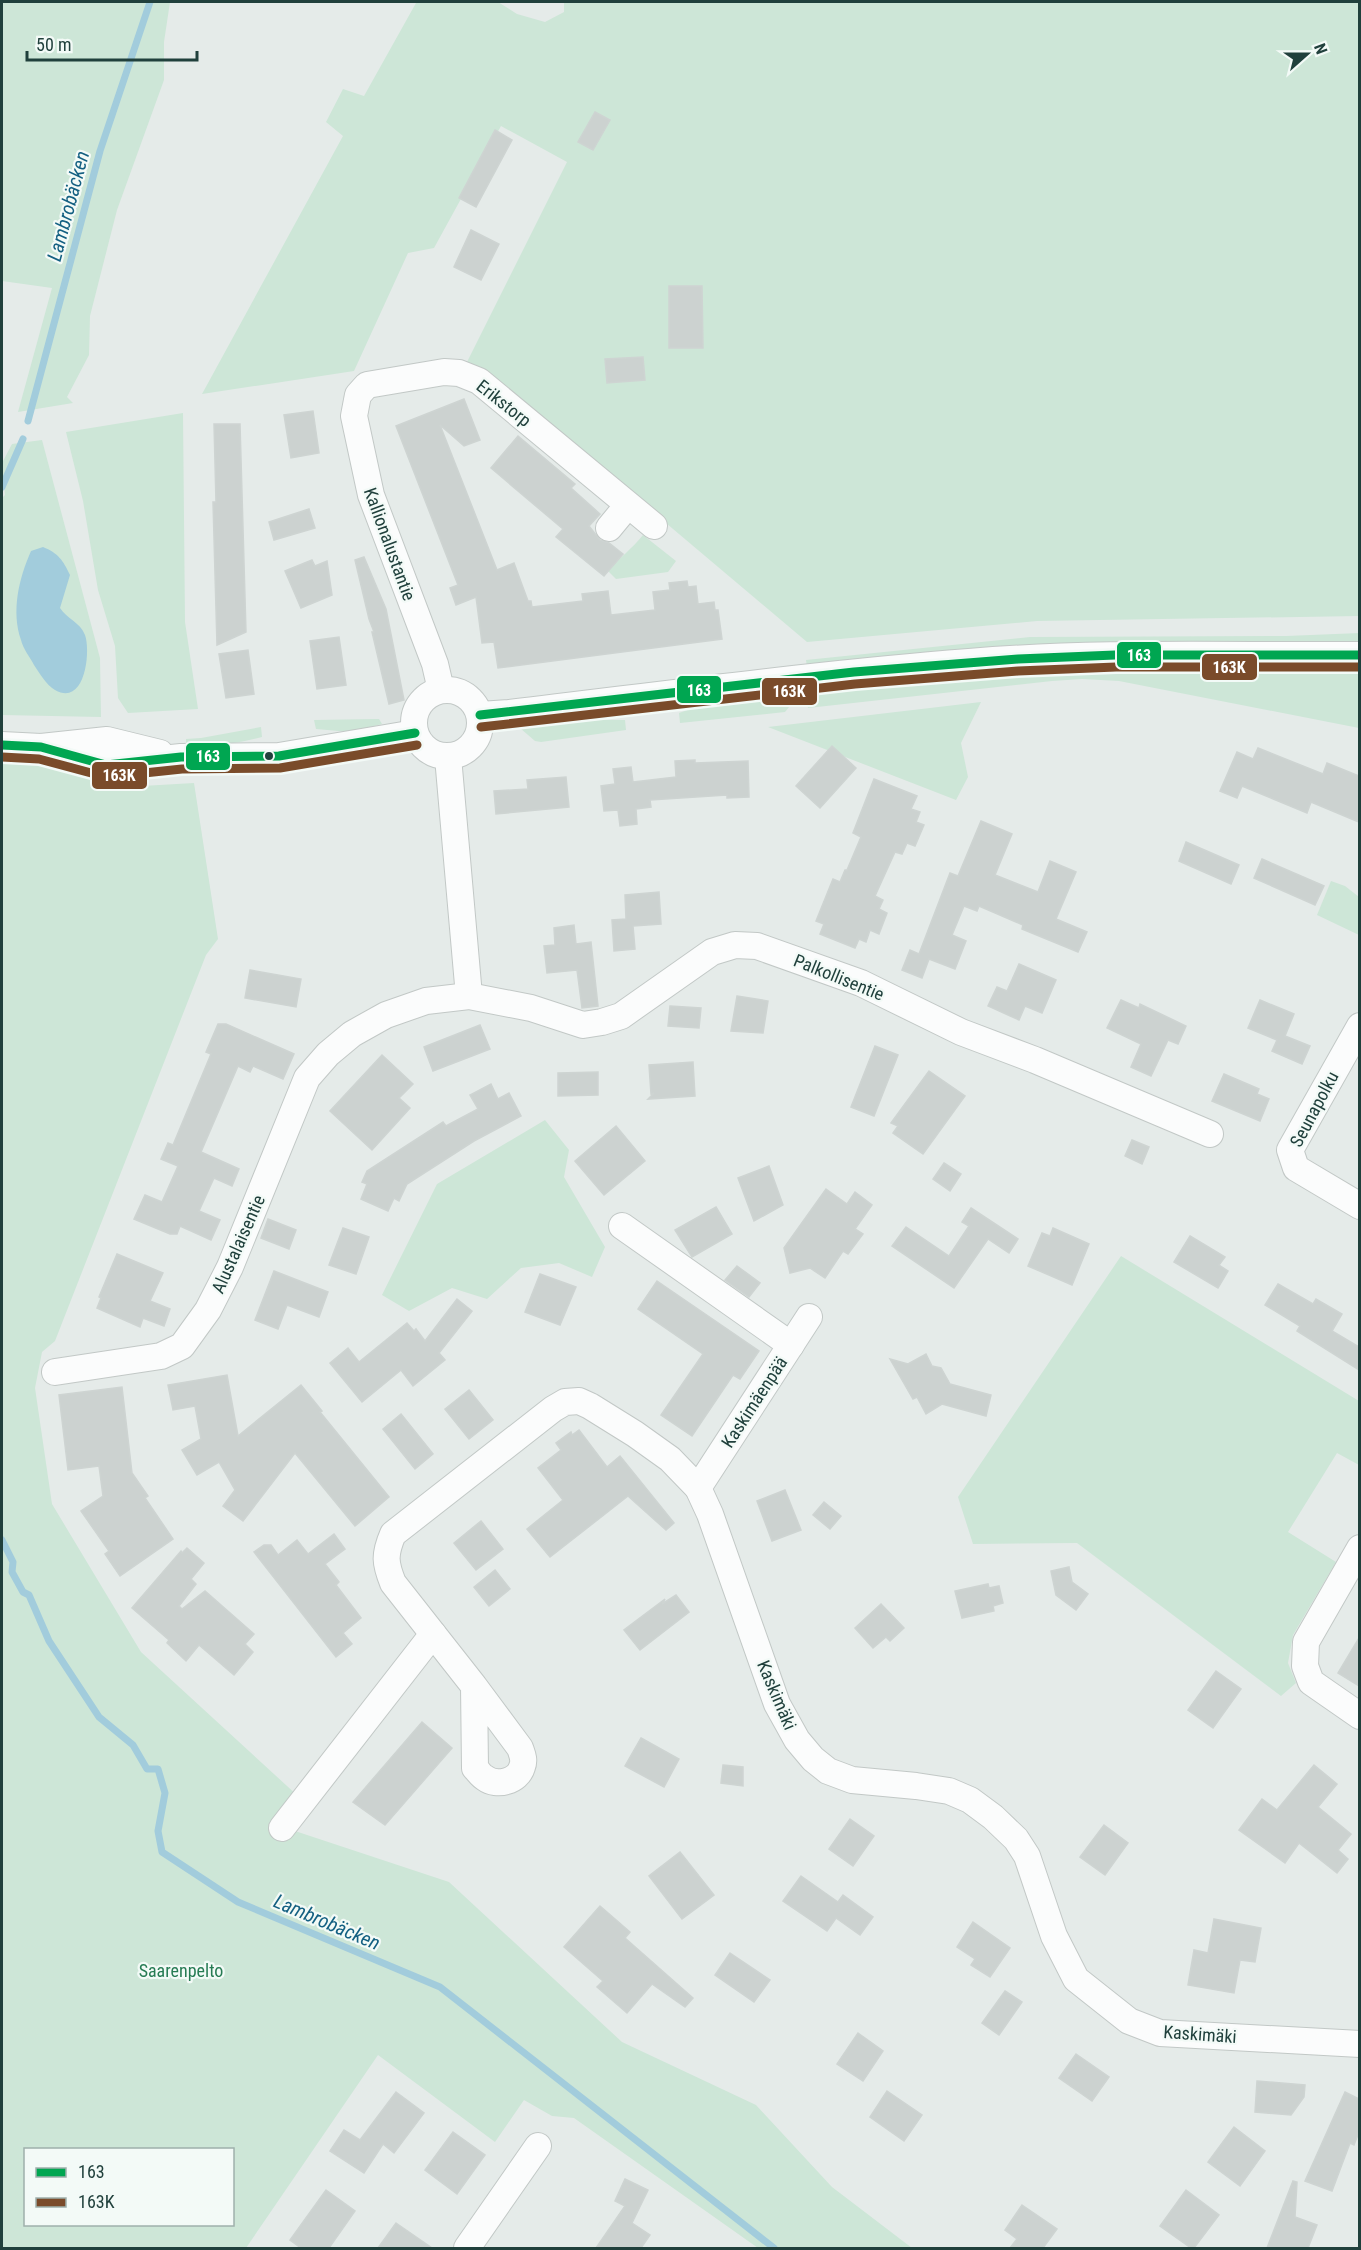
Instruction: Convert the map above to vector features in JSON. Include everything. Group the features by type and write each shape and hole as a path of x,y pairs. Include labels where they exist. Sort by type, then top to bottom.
{"street":[{"name":"Erikstorp","path":"358,395 367,385 444,372 459,373 479,381 654,525"},
{"name":"Kallionalustantie","path":"358,395 354,416 371,495 435,664 441,690"},
{"path":"609,528 628,505"},
{"path":"480,715 566,707 794,678 971,662 1061,657 1359,655"},
{"path":"441,690 462,693 476,706 480,715 481,724 476,740 464,752 448,757 440,756 424,748 415,733 414,724 419,705 425,698 441,690"},
{"path":"2,745 41,747 106,765 181,758 279,756 415,733"},
{"path":"448,757 469,996"},
{"name":"Palkollisentie","path":"469,996 531,1008 582,1025 602,1022 621,1016 712,952 735,945 757,946 861,982 961,1032 1035,1060 1210,1134"},
{"name":"Alustalaisentie","path":"55,1372 161,1356 182,1346 208,1310 230,1267 307,1078 328,1054 352,1034 386,1015 426,1001 469,996"},
{"name":"Seunapolku","path":"1359,1026 1290,1150 1296,1168 1359,1206"},
{"path":"622,1226 791,1345"},
{"name":"Kaskimäenpää","path":"698,1488 809,1317"},
{"name":"Kaskimäki","path":"474,1686 393,1583 386,1565 387,1549 393,1534 544,1416 566,1402 579,1401 631,1431 670,1459 698,1488 710,1514 777,1704 797,1740 813,1759 828,1772 852,1780 916,1785 949,1791 970,1800 993,1816 1016,1839 1027,1856 1054,1936 1076,1979 1129,2021 1160,2032 1359,2044"},
{"path":"1359,1548 1306,1642 1305,1666 1311,1682 1359,1716"},
{"path":"282,1828 434,1634"},
{"path":"467,2248 538,2146"}],"green space":[{"path":"2,2 170,2 164,42 164,80 117,210 90,316 89,355 67,397 73,403 18,412 52,288 2,281"},
{"path":"498,2 517,14 545,22 564,12 564,2 1359,2 1359,616 1037,621 807,642 660,518 466,364 567,162 501,126 434,248 408,253 354,371 202,394 343,136 326,122 343,89 364,96 416,3"},
{"path":"183,413 185,622 198,709 128,713 118,698 115,646 98,590 83,501 66,432"},
{"path":"42,440 100,658 101,717 2,715 2,498 5,495 2,463 12,444"},
{"path":"643,535 676,561 668,572 616,579 608,571"},
{"path":"1360,633 1359,644 807,667 806,660 1030,637 1286,636"},
{"path":"1359,667 1359,728 1119,681 1082,679 1052,681 808,708 805,690 1050,669"},
{"path":"790,692 790,706 785,712 680,723 679,713 716,700"},
{"path":"981,702 961,743 968,777 956,800 768,727"},
{"path":"379,719 382,724 350,732 316,729 314,720"},
{"path":"625,720 626,730 541,742 535,741 520,728 535,722"},
{"path":"261,727 262,737 215,745 186,744 186,739"},
{"name":"Saarenpelto","path":"2,757 99,770 115,790 125,787 194,783 218,939 206,955 55,1341 42,1352 35,1388 52,1504 141,1652 299,1797 295,1831 449,1882 622,2042 756,2105 832,2187 912,2248 758,2248 574,2118 552,2116 524,2100 495,2142 378,2055 246,2248 2,2248"},
{"path":"1331,881 1345,886 1359,897 1359,935 1317,915"},
{"path":"545,1120 569,1150 564,1177 605,1247 592,1277 559,1263 521,1268 487,1299 452,1288 409,1311 382,1295 437,1184"},
{"path":"1121,1256 1359,1401 1359,1465 1337,1453 1288,1532 1336,1562 1293,1635 1288,1663 1296,1683 1281,1696 1077,1543 973,1544 958,1497"}],"water":[{"path":"43,547 60,558 70,575 60,608 80,627 87,643 84,675 73,691 65,693 55,690 43,678 23,647 18,629 17,606 23,572 31,551"}],"building":[{"path":"595,112 610,120 593,150 578,142"},
{"path":"495,130 512,140 476,207 459,198"},
{"path":"471,230 499,244 481,280 454,267"},
{"path":"669,286 702,286 703,348 669,348"},
{"path":"643,357 645,380 607,383 605,359"},
{"path":"464,399 480,440 464,446 440,425 497,570 514,563 532,607 583,601 582,594 608,591 611,615 655,610 653,592 670,590 669,583 687,581 688,587 696,586 698,604 714,602 715,610 718,610 722,639 498,668 494,642 482,643 476,597 456,605 450,588 458,585 396,426"},
{"path":"313,411 319,453 291,458 284,415"},
{"path":"214,424 240,424 246,632 217,645 213,502 216,502"},
{"path":"518,436 575,484 571,488 600,514 589,526 600,540 609,543 623,554 604,576 556,537 563,529 491,468"},
{"path":"309,509 315,528 274,540 269,522"},
{"path":"364,557 386,609 404,700 389,704 372,632 374,632 355,560"},
{"path":"312,560 315,566 327,561 332,595 301,608 285,571"},
{"path":"339,637 346,685 317,689 310,641"},
{"path":"248,650 254,694 226,698 219,654"},
{"path":"832,746 856,768 820,808 796,786"},
{"path":"1258,748 1323,774 1327,763 1359,776 1359,822 1311,802 1307,813 1242,786 1237,798 1220,791 1237,752 1253,759"},
{"path":"695,760 695,763 748,761 749,797 727,798 727,795 650,800 651,807 636,809 637,824 620,826 618,810 604,811 601,786 615,784 613,769 631,767 633,782 676,777 675,761"},
{"path":"566,777 569,807 496,814 494,791 528,789 527,780"},
{"path":"874,779 917,796 911,809 920,812 916,822 924,825 915,846 907,843 902,854 895,852 875,896 883,900 879,909 887,913 879,934 870,930 866,942 859,939 855,948 820,934 824,924 816,921 833,879 840,882 861,837 853,833"},
{"path":"981,821 1012,834 995,875 1038,892 1050,861 1076,872 1056,919 1087,932 1078,952 1022,929 1023,925 979,906 977,911 964,906 952,935 966,941 955,969 929,959 922,978 902,970 910,950 919,954 950,873 958,876"},
{"path":"1186,842 1239,865 1231,884 1179,861"},
{"path":"1262,859 1324,886 1315,905 1254,878"},
{"path":"659,892 661,924 633,926 635,949 614,951 612,920 626,919 625,895"},
{"path":"574,925 576,944 591,942 598,1006 582,1008 577,970 547,973 544,946 555,945 554,928"},
{"path":"1019,964 1056,980 1042,1013 1025,1006 1019,1020 988,1006 997,987 1007,991"},
{"path":"250,970 301,979 296,1007 245,998"},
{"path":"737,996 768,1001 763,1033 731,1031"},
{"path":"1121,1000 1139,1008 1140,1004 1186,1026 1178,1044 1168,1040 1151,1076 1131,1067 1141,1044 1107,1028"},
{"path":"1260,1000 1294,1014 1285,1036 1310,1046 1302,1064 1272,1051 1277,1040 1248,1028"},
{"path":"670,1006 701,1008 699,1028 668,1026"},
{"path":"218,1024 226,1024 294,1054 283,1079 253,1066 250,1072 238,1066 201,1152 239,1169 232,1186 214,1178 199,1211 220,1220 211,1240 180,1226 177,1234 170,1234 134,1219 145,1195 162,1202 178,1166 161,1159 168,1143 173,1145 211,1054 206,1052"},
{"path":"480,1025 490,1049 433,1071 424,1047"},
{"path":"875,1046 898,1055 874,1116 851,1107"},
{"path":"382,1055 413,1084 399,1098 410,1108 372,1150 330,1111"},
{"path":"693,1062 695,1096 648,1099 654,1093 651,1094 649,1065"},
{"path":"929,1071 965,1096 923,1154 893,1133 898,1126 891,1123"},
{"path":"598,1072 598,1095 558,1096 558,1073"},
{"path":"1224,1074 1259,1089 1257,1094 1269,1099 1260,1121 1212,1101"},
{"path":"491,1084 498,1099 509,1093 521,1116 474,1141 407,1184 399,1201 394,1198 388,1211 361,1199 367,1184 362,1182 367,1171 443,1122 446,1126 478,1109 470,1095"},
{"path":"616,1126 645,1161 604,1195 575,1161"},
{"path":"1132,1140 1149,1147 1142,1164 1125,1156"},
{"path":"944,1163 961,1174 950,1191 933,1179"},
{"path":"769,1166 783,1205 754,1221 738,1178"},
{"path":"826,1189 847,1204 855,1192 872,1205 855,1229 863,1234 848,1254 843,1251 825,1278 810,1268 790,1273 784,1248"},
{"path":"716,1207 732,1234 692,1257 675,1230"},
{"path":"971,1208 1018,1239 1009,1253 988,1239 954,1288 892,1246 906,1227 949,1256 969,1226 962,1222"},
{"path":"268,1219 296,1230 289,1249 261,1238"},
{"path":"343,1228 369,1237 356,1274 329,1265"},
{"path":"1053,1228 1089,1244 1072,1285 1028,1266 1042,1233 1050,1236"},
{"path":"1190,1236 1225,1257 1219,1265 1228,1271 1218,1288 1174,1262"},
{"path":"117,1254 163,1273 150,1301 170,1309 164,1326 143,1318 140,1327 97,1308 101,1298 99,1297"},
{"path":"737,1266 760,1283 749,1297 725,1280"},
{"path":"274,1271 328,1292 319,1317 287,1305 278,1329 255,1320"},
{"path":"540,1274 576,1287 560,1325 525,1312"},
{"path":"657,1281 759,1351 740,1379 733,1375 692,1436 661,1415 703,1354 638,1309"},
{"path":"1278,1284 1313,1304 1316,1299 1342,1314 1332,1331 1359,1347 1359,1370 1297,1331 1300,1326 1265,1305"},
{"path":"457,1299 472,1311 439,1353 445,1360 413,1386 401,1370 362,1402 330,1363 348,1348 359,1362 407,1323 414,1331 416,1329 425,1341"},
{"path":"926,1354 932,1366 941,1368 950,1384 991,1395 986,1416 942,1404 926,1414 917,1397 913,1399 890,1359 908,1364"},
{"path":"227,1375 238,1436 301,1385 389,1497 355,1526 295,1453 243,1521 223,1506 235,1490 219,1462 197,1475 182,1450 201,1439 195,1406 173,1410 168,1385"},
{"path":"122,1387 132,1473 148,1496 145,1498 173,1539 120,1576 105,1554 109,1551 81,1511 103,1496 99,1466 68,1470 59,1395"},
{"path":"469,1390 493,1420 469,1439 445,1409"},
{"path":"401,1414 433,1454 415,1469 383,1429"},
{"path":"579,1430 607,1467 620,1456 674,1523 666,1530 628,1496 550,1557 527,1529 563,1500 538,1468 561,1450 556,1443 571,1432 572,1435"},
{"path":"785,1490 801,1530 772,1541 757,1501"},
{"path":"824,1502 841,1516 830,1529 813,1515"},
{"path":"481,1521 503,1549 476,1570 454,1543"},
{"path":"334,1534 345,1549 325,1564 339,1582 336,1585 361,1618 343,1633 352,1644 336,1657 254,1552 264,1545 271,1545 278,1555 297,1540 308,1554"},
{"path":"187,1548 204,1563 191,1579 196,1584 179,1606 182,1609 205,1591 254,1634 245,1644 253,1652 234,1675 199,1645 186,1661 167,1643 169,1640 132,1608 181,1551 182,1553"},
{"path":"1069,1567 1072,1582 1088,1594 1076,1610 1056,1595 1051,1571"},
{"path":"495,1570 510,1589 489,1606 474,1587"},
{"path":"988,1584 989,1588 999,1586 1003,1603 993,1606 994,1611 962,1618 955,1591"},
{"path":"676,1595 689,1612 640,1650 624,1630 665,1599 662,1604"},
{"path":"881,1604 904,1628 890,1641 886,1637 873,1648 855,1628"},
{"path":"1359,1638 1359,1686 1338,1673"},
{"path":"1216,1671 1241,1689 1213,1728 1188,1710"},
{"path":"422,1722 452,1748 385,1825 353,1802"},
{"path":"641,1738 679,1759 664,1787 625,1766"},
{"path":"723,1765 743,1767 743,1786 721,1783"},
{"path":"1314,1765 1337,1784 1318,1807 1351,1834 1338,1850 1348,1859 1337,1873 1299,1843 1285,1863 1239,1830 1262,1799 1277,1810"},
{"path":"850,1819 874,1836 853,1866 829,1849"},
{"path":"1104,1825 1128,1843 1105,1875 1080,1857"},
{"path":"680,1852 714,1895 682,1919 649,1876"},
{"path":"801,1876 838,1902 843,1895 873,1917 860,1935 836,1918 827,1931 783,1901"},
{"path":"600,1906 630,1932 625,1938 693,1998 685,2007 652,1984 627,2013 597,1987 603,1981 564,1947"},
{"path":"1214,1919 1261,1928 1255,1962 1240,1960 1234,1993 1188,1985 1194,1950 1208,1953"},
{"path":"973,1922 1010,1948 990,1977 971,1965 975,1959 957,1947"},
{"path":"730,1953 770,1980 754,2002 715,1975"},
{"path":"1005,1991 1022,2002 999,2035 982,2023"},
{"path":"858,2033 883,2051 863,2081 837,2064"},
{"path":"1076,2054 1109,2077 1092,2101 1059,2078"},
{"path":"1257,2081 1305,2085 1304,2097 1291,2115 1255,2112"},
{"path":"887,2091 922,2115 904,2141 870,2117"},
{"path":"396,2092 424,2113 394,2153 383,2144 364,2173 330,2151 344,2130 360,2140"},
{"path":"1345,2092 1359,2099 1359,2132 1354,2145 1350,2143 1332,2191 1305,2181"},
{"path":"1234,2127 1265,2151 1240,2186 1208,2162"},
{"path":"453,2132 485,2155 457,2194 425,2170"},
{"path":"625,2179 648,2190 632,2223 650,2235 641,2248 596,2248 625,2206 615,2201"},
{"path":"1293,2181 1297,2182 1295,2217 1317,2225 1308,2248 1267,2248"},
{"path":"326,2190 355,2211 329,2248 301,2248 290,2240"},
{"path":"1186,2190 1219,2215 1194,2248 1160,2226"},
{"path":"1022,2205 1057,2229 1043,2248 1010,2248 1017,2239 1005,2230"},
{"path":"396,2223 432,2248 378,2248"}],"waterway":[{"name":"Lambrobäcken","path":"28,421 100,151 150,2"},
{"name":"Lambrobäcken","path":"2,487 23,439"},
{"name":"Lambrobäcken","path":"2,1540 13,1562 12,1572 23,1592 29,1595 49,1641 99,1717 133,1745 147,1769 158,1769 165,1793 158,1831 162,1852 238,1902 440,1987 774,2248"}],"transit line":[{"name":"163","path":"480,715 854,672 1018,659 1115,655 1360,655"},
{"name":"163K","path":"481,727 855,684 1018,671 1116,667 1360,667"},
{"name":"163","path":"2,745 41,747 106,765 181,757 279,756 415,733"},
{"name":"163K","path":"2,757 39,759 106,777 182,769 280,768 417,745"}]}
